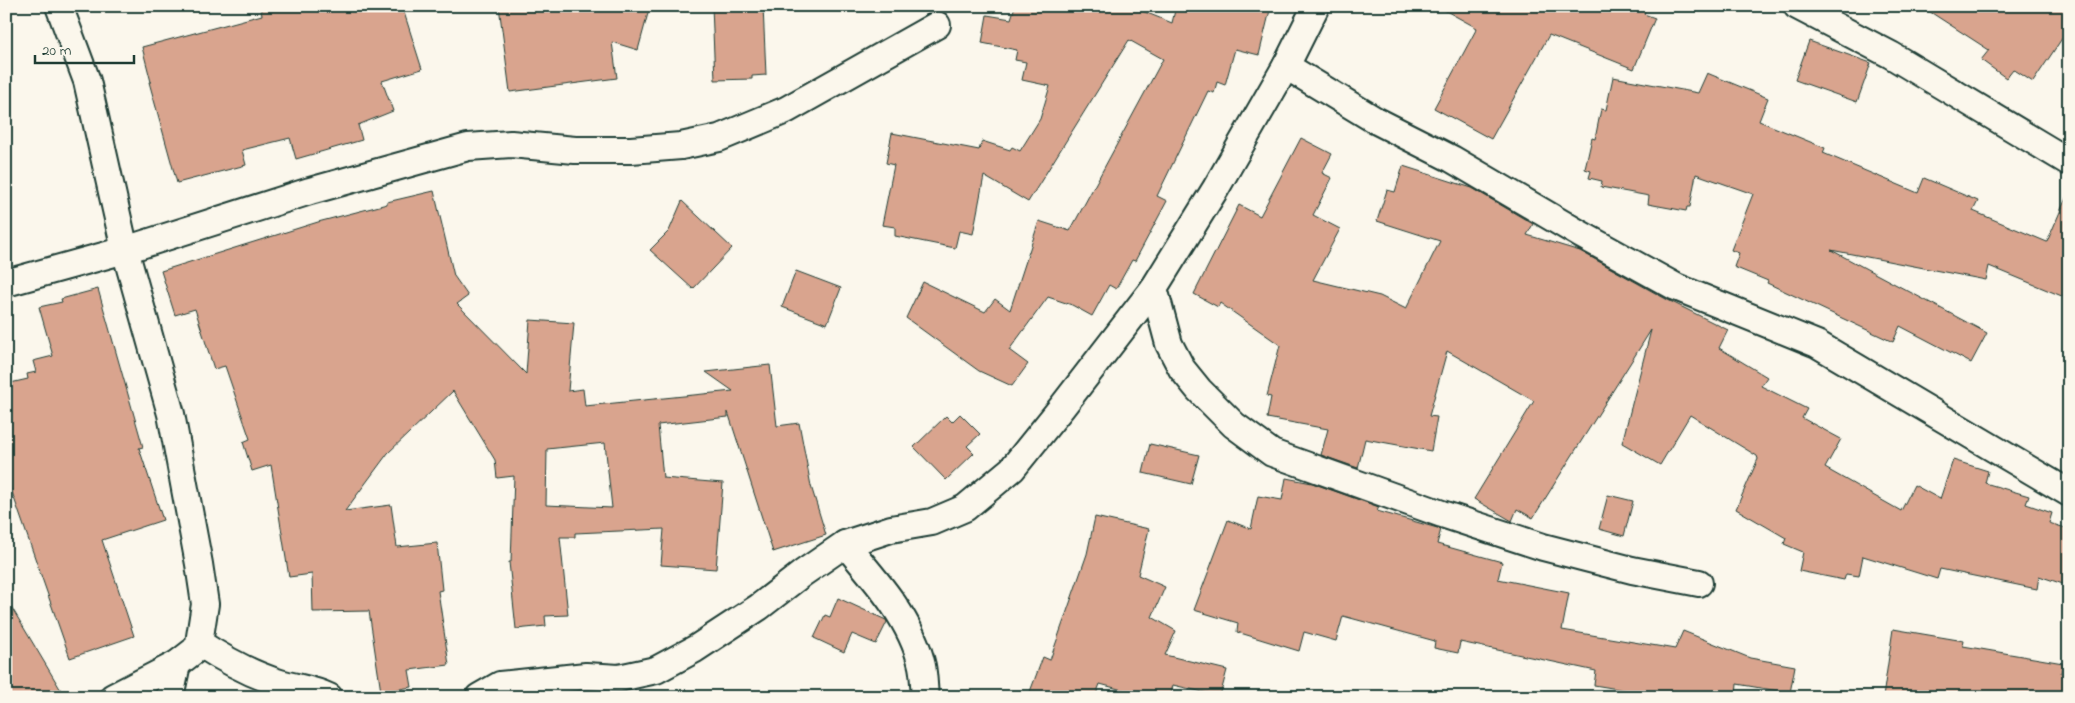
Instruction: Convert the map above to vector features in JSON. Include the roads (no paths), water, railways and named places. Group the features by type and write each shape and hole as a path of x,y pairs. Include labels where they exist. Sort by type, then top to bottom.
{"street":[{"path":"59,6 87,81 125,250 172,414 205,604 199,643 195,650 177,664 113,697"},
{"path":"479,697 500,685 586,676 619,678 656,670 695,649 719,633 845,544 891,529 932,522 965,508 1012,469 1154,288 1216,188 1286,66 1316,6"},
{"path":"1796,6 1892,55 2069,162"},
{"path":"6,283 125,250 310,191 468,147 512,144 575,150 631,150 681,146 719,138 786,110 937,25"},
{"path":"1286,66 1375,120 1452,159 1676,286 1817,344 2069,493"},
{"path":"1154,288 1169,344 1182,369 1199,390 1234,425 1272,453 1433,511 1543,547 1632,570 1700,583"},
{"path":"845,544 880,585 905,623 921,665 925,697"},
{"path":"199,643 231,664 280,683 313,690 328,697"},
{"path":"170,697 177,664"}]}
